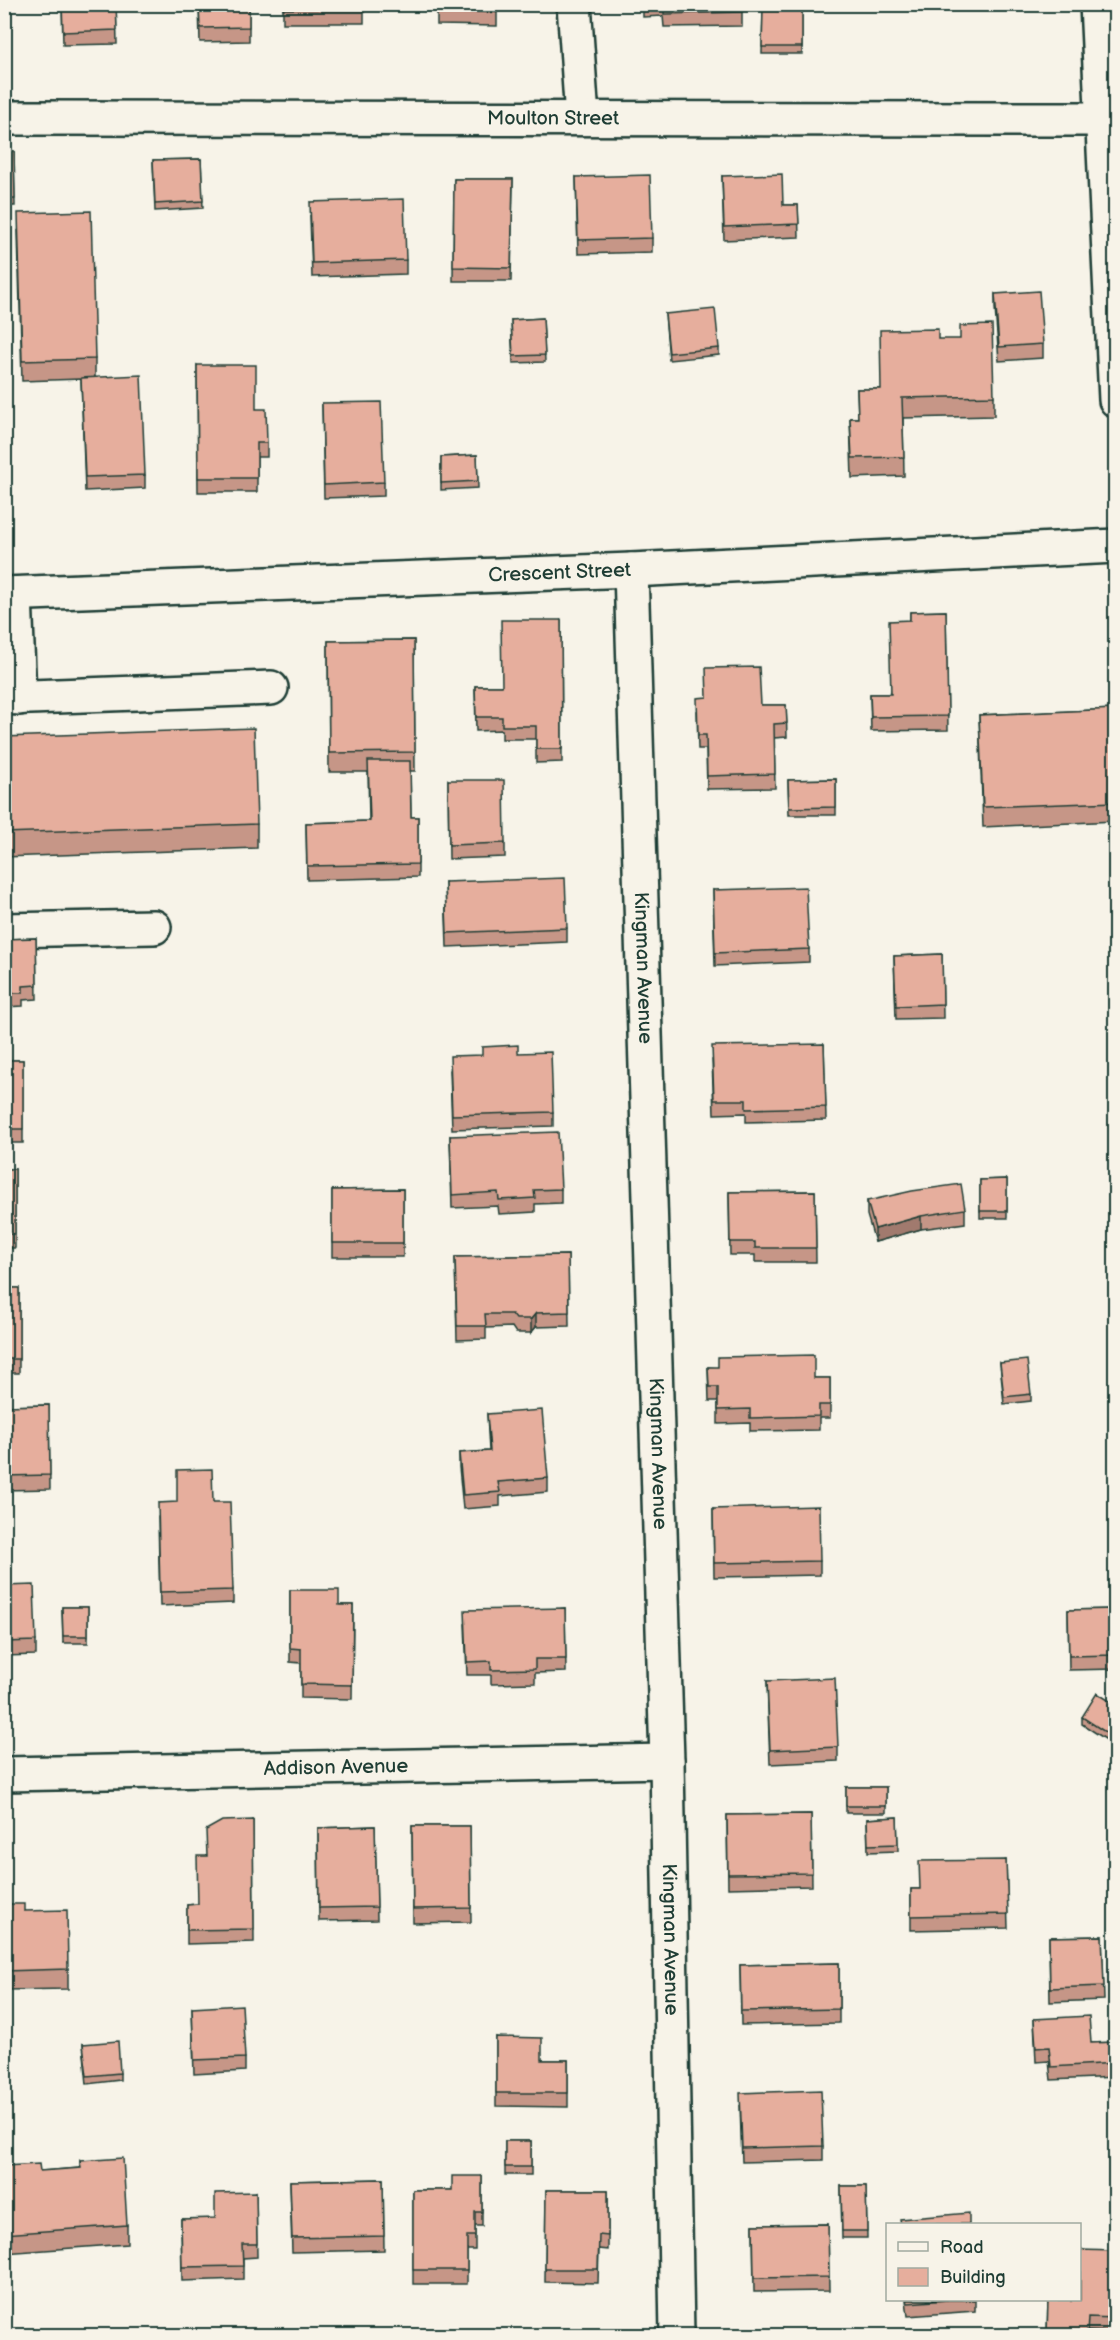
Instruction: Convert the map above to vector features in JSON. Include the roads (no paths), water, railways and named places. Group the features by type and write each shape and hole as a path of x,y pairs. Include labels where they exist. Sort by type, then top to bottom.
{"street":[{"path":"574,4 582,118"},
{"path":"1097,4 1116,400"},
{"name":"Moulton Street","path":"4,118 1102,119"},
{"path":"1115,546 1116,564"},
{"name":"Crescent Street","path":"10,594 631,570 1115,546"},
{"name":"Kingman Avenue","path":"631,570 667,1761 676,2336"},
{"path":"10,594 12,698 271,688"},
{"path":"4,930 154,927"},
{"name":"Addison Avenue","path":"4,1774 667,1761"}]}
